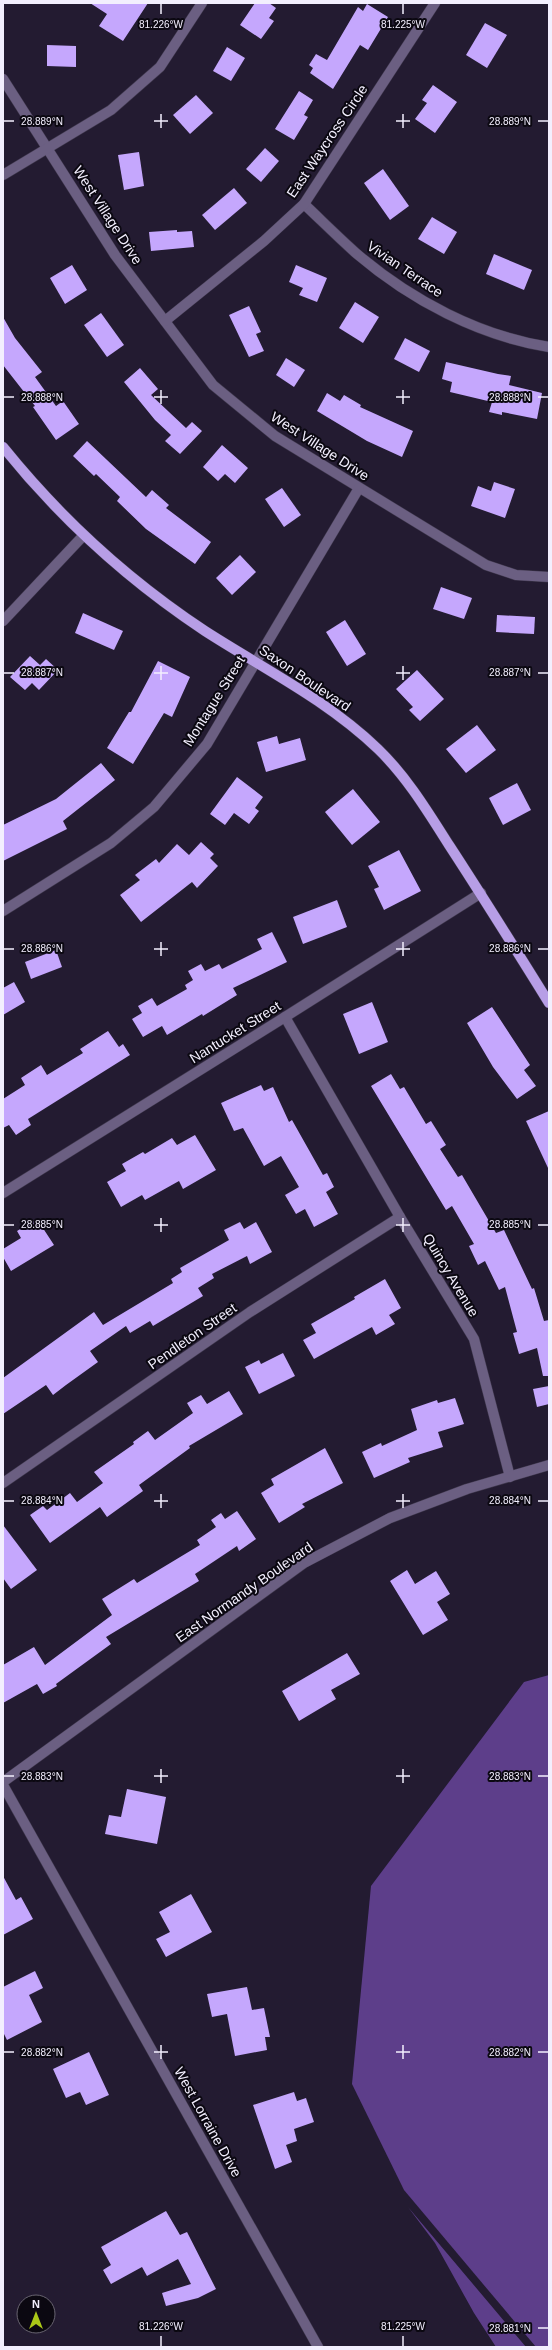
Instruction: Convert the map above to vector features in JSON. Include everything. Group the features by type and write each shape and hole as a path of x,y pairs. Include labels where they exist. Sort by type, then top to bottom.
{"main road":[{"name":"Saxon Boulevard","path":"3,447 36,488 83,536 137,581 205,630 323,704 379,750 412,788 480,892 549,1003"}],"street":[{"path":"3,175 111,110 160,67 202,3"},
{"name":"East Waycross Circle","path":"165,321 264,241 304,204 435,3"},
{"name":"West Village Drive","path":"3,79 115,255 213,385 275,436 486,565 516,575 549,577"},
{"name":"Vivian Terrace","path":"304,204 358,255 423,301 488,332 521,342 549,347"},
{"name":"Montague Street","path":"3,911 112,843 154,807 207,744 359,488"},
{"path":"3,621 83,536"},
{"name":"Nantucket Street","path":"3,1193 285,1017 480,892"},
{"name":"Quincy Avenue","path":"285,1017 400,1217 474,1339 510,1477"},
{"name":"Pendleton Street","path":"3,1484 250,1312 400,1217"},
{"name":"East Normandy Boulevard","path":"3,1784 304,1563 390,1518 467,1489 549,1465"},
{"name":"West Lorraine Drive","path":"3,1784 318,2347"}],"shaded area":[{"path":"549,1675 549,2347 536,2347 404,2190 352,2084 371,1886 524,1682"},
{"path":"408,2207 526,2347 496,2347 474,2313 435,2243"}],"building":[{"path":"90,3 148,3 123,41 99,26 107,14"},
{"path":"255,3 269,3 276,8 269,18 274,21 261,39 240,25"},
{"path":"367,4 388,17 368,50 360,45 333,89 310,73 313,68 309,65 316,54 327,60 358,7 363,11"},
{"path":"485,23 507,35 487,68 466,55"},
{"path":"47,45 76,46 76,67 47,66"},
{"path":"227,47 245,58 231,81 213,71"},
{"path":"433,85 457,102 435,133 415,119 427,103 422,100"},
{"path":"299,91 313,100 304,115 308,117 294,140 275,129"},
{"path":"196,95 213,113 190,134 173,115"},
{"path":"265,148 279,161 261,182 246,169"},
{"path":"139,152 144,186 124,190 118,155"},
{"path":"383,169 409,206 390,220 364,183"},
{"path":"234,188 247,203 215,230 202,215"},
{"path":"432,217 457,232 444,254 418,239"},
{"path":"177,230 177,232 192,231 194,247 151,251 149,232"},
{"path":"494,254 532,270 524,290 486,274"},
{"path":"72,265 87,290 65,304 50,278"},
{"path":"296,265 327,278 317,302 299,295 303,288 289,282"},
{"path":"355,302 379,317 363,343 339,328"},
{"path":"249,306 261,332 256,334 264,351 249,357 229,315"},
{"path":"101,313 124,345 107,357 84,325"},
{"path":"3,317 15,338 42,372 35,377 56,406 63,401 79,424 56,440 33,407 35,406 3,365"},
{"path":"405,338 430,351 419,372 394,359"},
{"path":"286,358 305,370 294,387 276,375"},
{"path":"446,362 511,376 509,385 542,393 537,419 502,412 502,415 489,412 492,402 450,392 452,382 442,379"},
{"path":"140,368 158,389 151,395 186,428 192,422 202,431 180,454 165,441 171,435 155,420 124,382"},
{"path":"327,393 340,401 344,395 361,405 360,407 413,431 402,457 367,441 317,411"},
{"path":"87,441 146,497 152,490 169,505 166,508 211,542 195,564 146,529 117,501 120,497 96,474 94,476 73,456"},
{"path":"222,445 248,468 235,483 225,474 218,481 203,467"},
{"path":"494,482 515,489 505,518 471,506 478,486 491,491"},
{"path":"282,488 301,515 284,527 265,499"},
{"path":"240,555 256,572 232,595 216,578"},
{"path":"441,587 472,598 464,619 433,609"},
{"path":"83,613 123,631 114,650 75,633"},
{"path":"497,615 535,617 534,634 496,632"},
{"path":"345,620 366,654 347,666 326,632"},
{"path":"30,656 40,665 46,659 58,670 39,690 32,683 25,690 10,677"},
{"path":"158,661 190,677 172,717 164,713 133,764 107,748 129,712 131,712"},
{"path":"417,670 444,699 420,721 409,710 413,707 396,689"},
{"path":"477,725 496,750 466,773 446,749"},
{"path":"277,736 279,744 300,738 306,760 266,772 257,742"},
{"path":"101,763 115,780 63,821 67,829 3,861 3,825 56,799"},
{"path":"237,777 263,797 255,808 259,811 249,824 234,813 225,825 210,814"},
{"path":"517,783 531,810 503,825 489,798"},
{"path":"353,789 380,822 352,845 325,812"},
{"path":"201,842 214,854 210,858 218,866 197,888 192,882 141,922 120,895 140,880 135,875 156,859 159,863 177,844 189,855"},
{"path":"399,850 421,891 384,910 374,889 379,887 368,866"},
{"path":"337,900 347,927 303,944 293,917"},
{"path":"272,932 287,962 233,988 237,995 203,1016 202,1014 167,1035 162,1026 143,1037 132,1019 142,1013 138,1006 152,998 157,1006 187,989 185,985 193,980 188,971 201,964 205,971 219,964 222,969 262,949 257,939"},
{"path":"56,950 62,967 31,979 25,962"},
{"path":"14,982 25,1002 3,1015 3,988"},
{"path":"372,1002 388,1042 359,1054 343,1014"},
{"path":"492,1007 530,1065 524,1070 536,1086 517,1099 493,1067 467,1023"},
{"path":"108,1031 119,1047 123,1044 130,1055 28,1119 31,1125 16,1135 9,1125 3,1128 3,1099 25,1085 21,1078 41,1065 47,1075 83,1053 80,1049"},
{"path":"391,1074 400,1089 404,1087 426,1124 431,1121 446,1145 440,1149 458,1177 462,1175 496,1233 504,1230 532,1289 534,1288 544,1321 549,1320 549,1376 543,1376 537,1348 519,1354 513,1333 517,1332 505,1287 499,1290 485,1261 478,1265 469,1246 474,1244 452,1206 446,1210 371,1086"},
{"path":"261,1085 264,1091 273,1087 289,1122 292,1120 323,1175 327,1173 334,1187 326,1192 338,1214 314,1227 305,1209 296,1214 285,1195 299,1187 281,1156 264,1166 243,1128 234,1131 221,1103"},
{"path":"549,1111 549,1170 526,1121"},
{"path":"195,1135 216,1170 183,1189 179,1181 145,1200 142,1195 121,1207 107,1182 126,1171 122,1164 143,1152 145,1154 172,1138 177,1145"},
{"path":"37,1219 54,1245 11,1271 3,1257 3,1249 21,1238 17,1231"},
{"path":"240,1222 244,1229 256,1222 272,1252 250,1264 247,1256 212,1274 214,1278 198,1288 203,1296 153,1326 150,1321 130,1333 126,1326 90,1351 98,1362 53,1395 46,1385 3,1414 3,1378 94,1312 103,1325 173,1283 171,1279 182,1272 180,1268 229,1240 224,1230"},
{"path":"385,1279 401,1308 389,1315 395,1324 376,1335 372,1327 314,1359 303,1340 316,1333 311,1324 355,1299 354,1297"},
{"path":"283,1353 295,1376 259,1394 245,1367 259,1360 261,1364"},
{"path":"549,1386 549,1404 537,1407 533,1389"},
{"path":"229,1391 243,1414 189,1446 190,1448 139,1485 143,1491 107,1517 100,1507 50,1543 30,1515 43,1506 47,1510 70,1493 77,1502 103,1483 94,1472 134,1444 133,1442 148,1431 155,1440 193,1413 187,1403 201,1395 207,1404"},
{"path":"455,1398 464,1424 438,1432 443,1447 408,1458 410,1462 374,1478 362,1452 381,1443 382,1446 417,1430 411,1409 437,1400 438,1403"},
{"path":"325,1448 343,1483 302,1504 305,1507 279,1523 261,1493 274,1485 271,1479"},
{"path":"237,1511 256,1539 239,1551 237,1546 195,1574 199,1581 106,1637 111,1644 56,1684 57,1686 43,1694 37,1684 3,1703 3,1665 34,1647 45,1665 112,1615 102,1599 134,1579 137,1583 200,1545 197,1540 216,1527 211,1520 221,1513 225,1519"},
{"path":"3,1525 37,1570 11,1589 3,1578"},
{"path":"407,1570 415,1584 436,1571 450,1594 437,1602 448,1620 423,1635 390,1581"},
{"path":"347,1653 360,1674 331,1690 336,1699 299,1721 282,1691"},
{"path":"127,1789 166,1797 157,1844 105,1834 109,1815 121,1817"},
{"path":"3,1876 16,1900 21,1897 33,1919 3,1935"},
{"path":"191,1894 212,1932 166,1957 156,1939 170,1932 159,1912"},
{"path":"35,1971 43,1988 29,1995 42,2022 7,2040 3,2032 3,1987"},
{"path":"247,1987 252,2010 264,2008 270,2037 265,2037 267,2050 235,2056 227,2014 212,2017 207,1994"},
{"path":"89,2052 109,2095 86,2105 80,2092 66,2098 53,2069"},
{"path":"294,2092 297,2101 306,2098 314,2122 294,2129 297,2141 286,2145 292,2162 275,2169 253,2105"},
{"path":"166,2211 180,2235 187,2232 216,2289 198,2298 166,2306 162,2293 191,2284 178,2259 147,2276 142,2267 111,2284 103,2270 111,2265 101,2247"}]}
